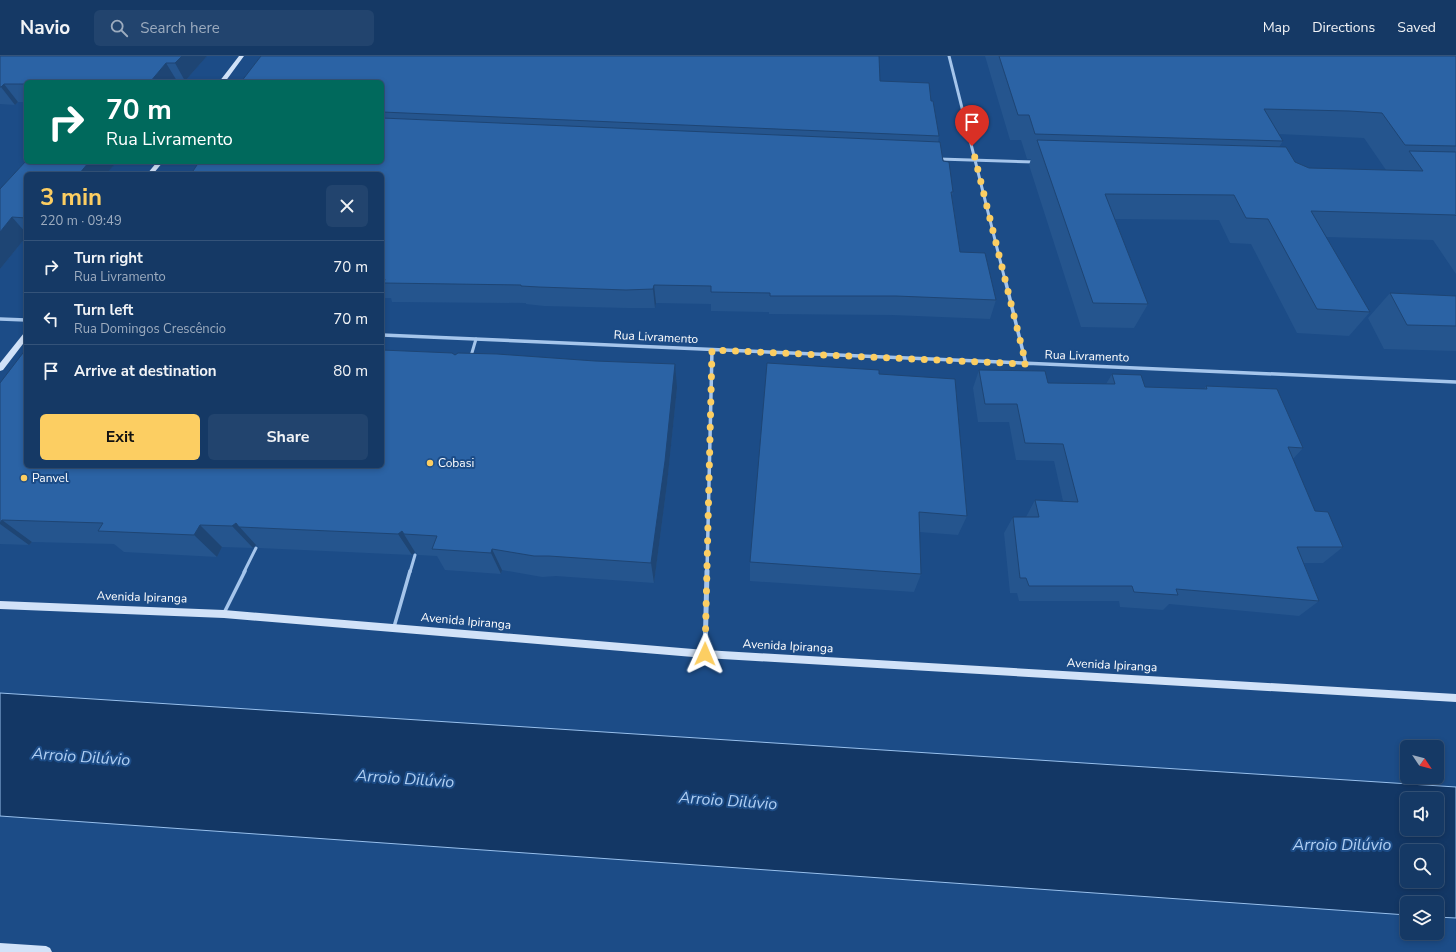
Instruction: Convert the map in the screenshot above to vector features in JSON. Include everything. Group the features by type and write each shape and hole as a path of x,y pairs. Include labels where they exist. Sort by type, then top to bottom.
{"main road":[{"path":"224,80 242,56"},
{"path":"152,172 158,164"},
{"path":"0,368 24,338"},
{"name":"Avenida Ipiranga","path":"0,605 224,614 705,654 1456,698"},
{"path":"0,948 46,952"}],"street":[{"path":"949,56 1026,364"},
{"path":"936,159 1038,162"},
{"path":"0,319 24,320"},
{"name":"Rua Livramento","path":"384,335 1456,382"},
{"path":"705,654 712,350"}],"lane":[{"path":"470,362 476,339"},
{"path":"224,614 256,548"},
{"path":"394,628 415,555"}],"water":[{"name":"Arroio Dilúvio","path":"0,693 1456,787 1456,918 1444,917 1444,896 1400,896 1400,915 0,816"}],"building":[{"path":"0,56 182,56 175,63 166,63 152,80 24,80 24,84 4,84 0,87"},
{"path":"261,56 879,56 880,81 929,83 931,101 933,101 939,136 384,112 384,80 243,80"},
{"path":"999,56 1456,56 1456,146 1405,145 1382,113 1349,111 1264,109 1283,141 1035,134 1029,115 1018,115"},
{"path":"384,118 940,142 943,161 949,162 953,192 951,192 960,252 985,253 996,300 896,296 770,296 770,293 711,292 711,286 654,285 653,289 626,290 521,285 384,283 384,172 192,172 198,164 384,164"},
{"path":"1037,140 1286,147 1295,162 1309,168 1423,171 1409,151 1456,152 1456,216 1311,211 1370,312 1317,309 1268,219 1246,218 1234,195 1105,194 1148,304 1093,303"},
{"path":"24,163 87,164 81,172 24,172 24,218 12,217 0,232 0,189"},
{"path":"1390,293 1456,296 1456,326 1407,325"},
{"path":"384,350 452,353 455,355 458,353 497,354 595,361 675,364 665,461 651,563 534,556 492,549 491,553 432,549 437,536 404,534 402,531 398,534 239,527 236,523 232,526 200,525 194,535 98,531 103,523 2,520 0,523 0,383 24,352 24,468 384,468"},
{"path":"767,363 879,370 879,374 955,379 967,516 919,512 921,574 750,562"},
{"path":"979,370 1045,371 1048,383 1115,384 1112,374 1141,375 1145,387 1207,389 1206,386 1277,389 1303,448 1288,447 1315,511 1328,512 1343,547 1297,547 1319,601 1176,589 1178,595 1134,592 1132,586 1029,586 1026,578 1020,578 1013,517 1039,517 1035,500 1078,502 1063,444 1025,443 1017,404 985,404"}],"place":[{"name":"Cobasi","path":"430,463"},
{"name":"Panvel","path":"24,478"}],"route":[{"path":"705,654 712,350 1026,364 972,146"}]}
